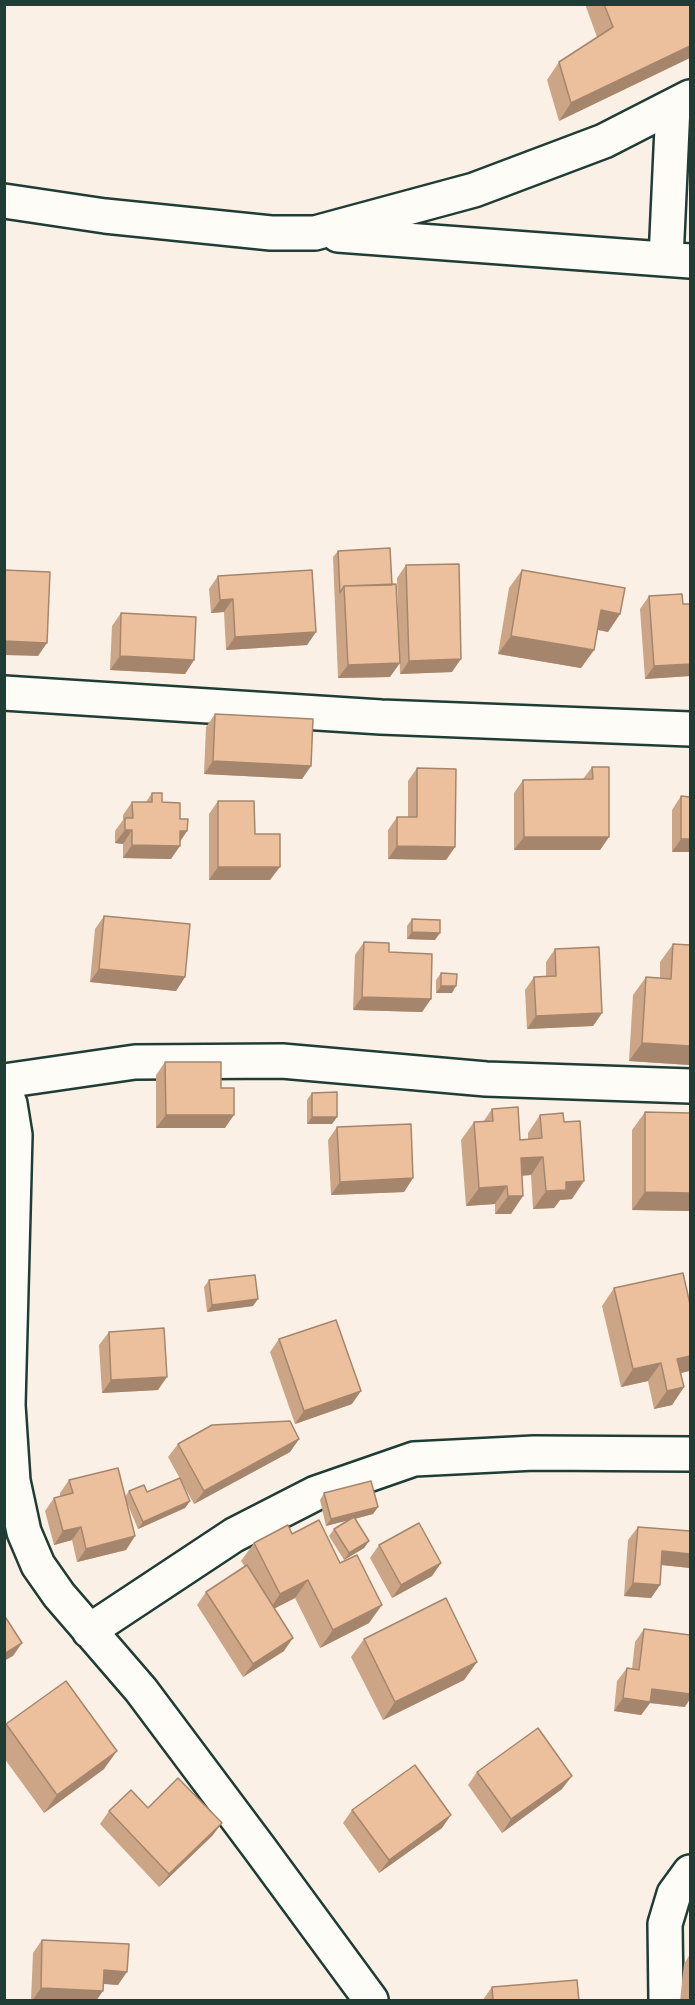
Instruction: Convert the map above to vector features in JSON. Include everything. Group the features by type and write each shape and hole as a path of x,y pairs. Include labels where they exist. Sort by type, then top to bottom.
{"street":[{"path":"4,201 105,216 271,233 315,233 678,260 682,101 604,141 474,190 315,233"},
{"path":"4,693 381,717 690,729"},
{"path":"4,1081 135,1062 282,1061 486,1079 690,1086"},
{"path":"4,1089 10,1104 15,1135 8,1405 13,1481 24,1532 38,1565 58,1595 141,1690 371,2001"},
{"path":"89,1631 234,1535 316,1493 414,1459 534,1453 690,1454"},
{"path":"666,2001 665,1924 674,1894 690,1872"}],"building":[{"path":"604,4 690,4 690,46 571,103 559,62 613,27"},
{"path":"390,548 392,585 344,586 340,593 338,551"},
{"path":"459,564 461,659 409,661 406,565"},
{"path":"4,570 50,572 47,643 4,641"},
{"path":"312,570 316,632 235,637 233,599 220,600 218,576"},
{"path":"522,570 625,588 620,614 601,610 594,650 511,636"},
{"path":"396,584 400,663 348,665 344,586"},
{"path":"682,594 683,604 690,604 690,664 654,666 649,596"},
{"path":"121,613 196,617 194,660 120,656"},
{"path":"215,714 313,719 311,766 213,761"},
{"path":"592,767 609,767 609,837 524,837 523,780 593,779"},
{"path":"417,768 456,769 455,847 397,846 397,817 417,817"},
{"path":"152,793 162,793 162,802 180,803 180,819 188,819 187,831 180,831 180,846 132,845 132,830 125,830 125,818 133,818 132,802 152,802"},
{"path":"681,796 690,797 690,839 681,839"},
{"path":"218,801 254,801 255,834 280,834 280,867 218,867"},
{"path":"104,916 190,924 185,977 99,969"},
{"path":"412,919 440,920 440,933 412,932"},
{"path":"364,942 389,943 389,952 432,954 431,999 362,997"},
{"path":"673,944 690,945 690,1046 642,1043 646,977 671,979"},
{"path":"599,947 602,1013 536,1016 534,977 556,976 555,949"},
{"path":"441,973 457,974 456,986 441,986"},
{"path":"165,1062 221,1062 221,1088 234,1088 234,1115 166,1115"},
{"path":"337,1092 337,1117 312,1117 312,1093"},
{"path":"518,1107 520,1140 542,1138 540,1115 563,1113 564,1122 580,1121 584,1181 566,1182 566,1190 546,1191 543,1157 521,1158 523,1196 508,1196 507,1186 479,1188 474,1122 493,1121 492,1109"},
{"path":"645,1112 690,1113 690,1193 645,1192"},
{"path":"411,1124 413,1178 340,1182 337,1127"},
{"path":"683,1273 690,1304 690,1356 677,1359 684,1387 667,1391 661,1363 633,1369 614,1288"},
{"path":"255,1275 258,1299 212,1305 209,1280"},
{"path":"336,1320 361,1391 304,1411 279,1339"},
{"path":"164,1328 167,1377 111,1380 109,1332"},
{"path":"290,1421 299,1439 204,1491 178,1444 212,1425"},
{"path":"118,1468 135,1536 86,1549 81,1527 63,1531 54,1498 73,1493 69,1480"},
{"path":"180,1478 190,1501 143,1522 129,1491 144,1485 147,1492"},
{"path":"371,1481 378,1507 331,1519 324,1493"},
{"path":"354,1517 369,1541 349,1553 334,1529"},
{"path":"319,1520 340,1563 357,1555 382,1605 333,1630 308,1580 280,1594 254,1543 288,1525 292,1534"},
{"path":"419,1523 441,1563 401,1585 379,1545"},
{"path":"638,1527 690,1531 690,1554 662,1551 660,1585 633,1583"},
{"path":"247,1565 293,1638 253,1664 206,1592"},
{"path":"446,1598 477,1662 395,1702 364,1639"},
{"path":"4,1615 22,1643 4,1654"},
{"path":"644,1629 690,1635 690,1694 652,1689 650,1702 623,1698 627,1668 639,1670"},
{"path":"66,1681 117,1751 57,1795 6,1724"},
{"path":"538,1728 572,1776 511,1819 477,1772"},
{"path":"415,1765 451,1815 389,1860 352,1810"},
{"path":"178,1778 222,1823 169,1874 109,1811 131,1790 148,1808"},
{"path":"42,1940 129,1944 127,1972 104,1970 103,1991 41,1988"},
{"path":"577,1980 579,2001 493,2001 492,1987"}]}
